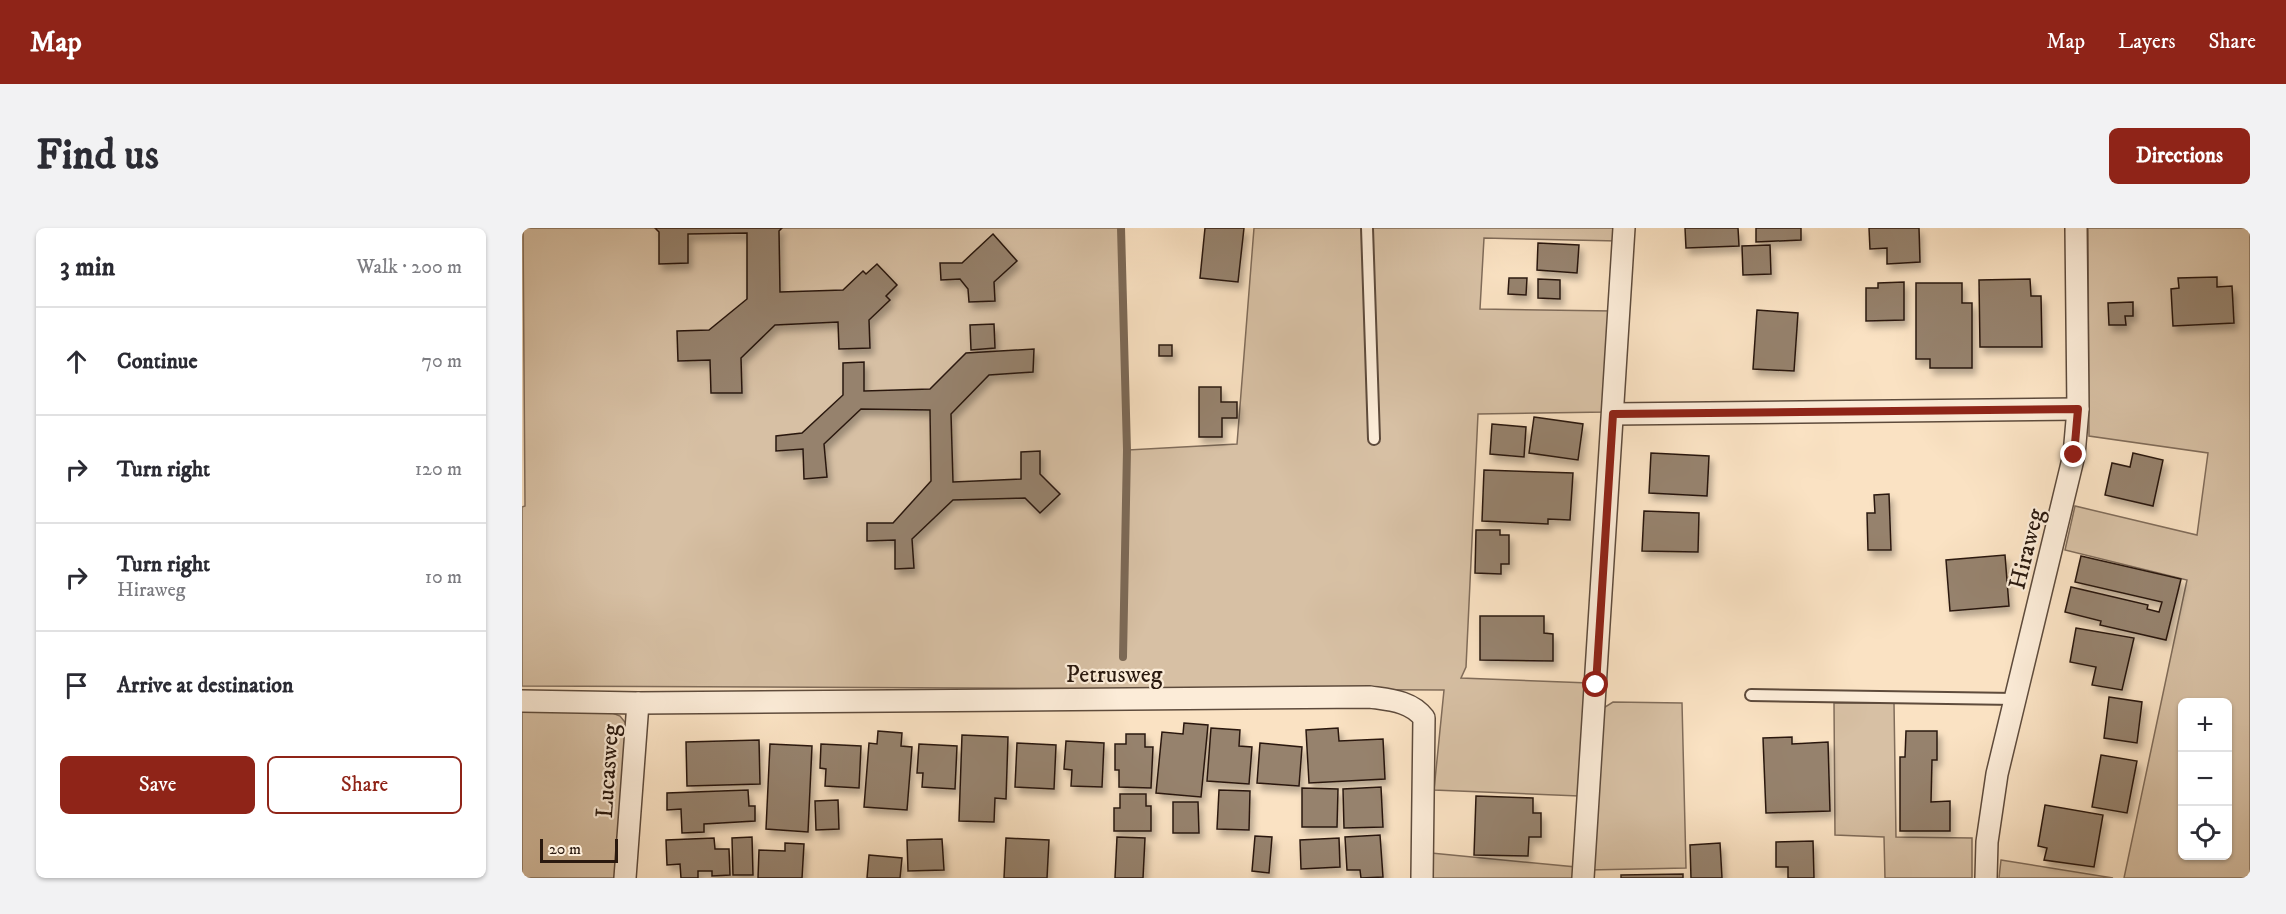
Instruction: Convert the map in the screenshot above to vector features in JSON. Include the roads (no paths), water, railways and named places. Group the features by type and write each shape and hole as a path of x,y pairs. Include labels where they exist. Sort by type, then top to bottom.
{"street":[{"path":"1582,878 1624,228"},
{"name":"Hiraweg","path":"1986,878 1987,842 1997,774 2074,455 2078,409 2076,228"},
{"path":"1613,414 2078,409"},
{"name":"Petrusweg","path":"638,703 1370,697 1406,704 1417,709 1424,718 1422,878"},
{"path":"522,701 638,703"},
{"name":"Lucasweg","path":"625,878 638,703"}],"lane":[{"path":"1367,228 1374,439"},
{"path":"1751,695 1941,696 2015,699"}],"waterway":[{"path":"1121,228 1127,450 1123,657"}]}
